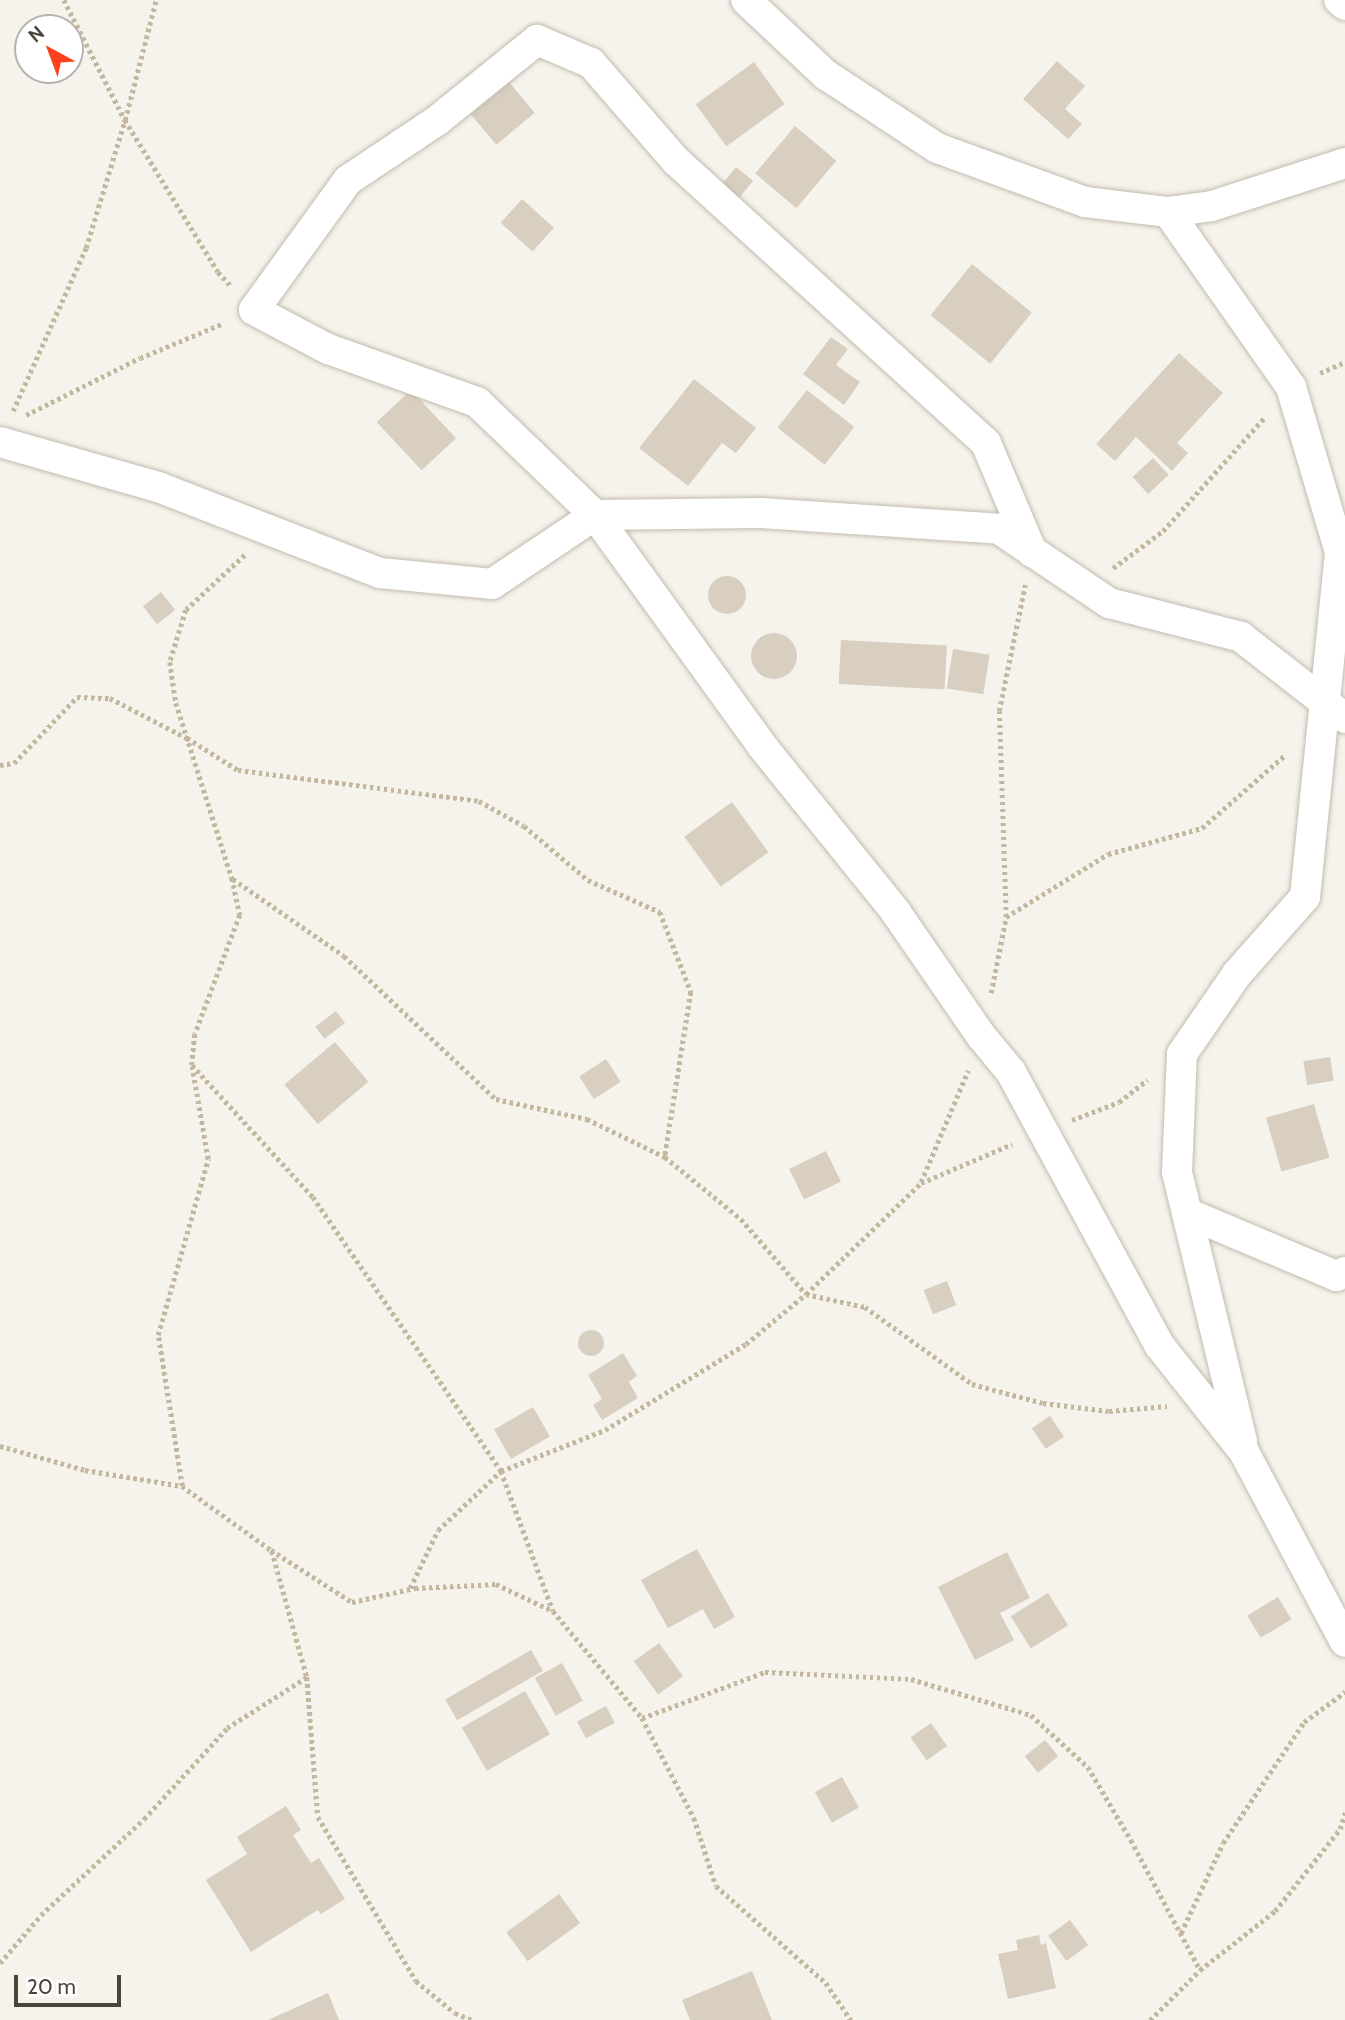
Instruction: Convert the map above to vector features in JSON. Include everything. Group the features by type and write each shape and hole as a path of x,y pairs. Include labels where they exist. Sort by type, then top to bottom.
{"street":[{"path":"1339,0 1345,5"},
{"path":"752,1 827,75 937,148 1086,202 1168,212 1212,206 1345,163"},
{"path":"1032,552 986,443 676,161 591,63 537,40 439,120 348,180 254,310 328,349 478,402 595,515 762,746 895,911 982,1037 1011,1072 1159,1345 1244,1452 1345,1642"},
{"path":"1168,212 1291,387 1343,549 1331,717 1305,897 1237,974 1182,1054 1177,1172 1244,1452"},
{"path":"4,433 158,487 380,573 492,584 595,515 761,513 999,529 1110,603 1241,637 1331,717"},
{"path":"1187,1213 1336,1276 1345,1272"}],"path":[{"path":"19,418 140,359 254,310 218,272 125,120 64,0"},
{"path":"4,433 86,248 125,120 156,0"},
{"path":"1087,587 1163,531 1291,387 1345,362"},
{"path":"182,1486 158,1335 208,1159 192,1065 195,1034 240,915 232,878 176,703 170,662 186,610 270,532"},
{"path":"921,1183 982,1037 1006,918 999,711 1032,552"},
{"path":"0,765 15,763 77,696 110,698 187,738 238,770 479,801 524,826 588,880 660,912 691,992 665,1157"},
{"path":"1006,918 1108,854 1202,828 1331,717"},
{"path":"232,878 344,956 496,1100 587,1119 665,1157 741,1219 806,1294 865,1307 972,1384 1043,1403 1109,1411 1205,1402"},
{"path":"409,1589 438,1530 500,1471 605,1430 746,1345 806,1294 921,1183 1119,1102 1182,1054"},
{"path":"192,1065 313,1196 500,1471 553,1611 642,1718 694,1818 716,1886 825,1983 850,2020"},
{"path":"0,1446 85,1470 182,1486 271,1550 352,1602 409,1589 496,1584 553,1611"},
{"path":"271,1550 307,1677 318,1816 416,1981 455,2013 472,2020"},
{"path":"642,1718 765,1672 911,1679 1031,1715 1088,1767 1132,1840 1199,1970"},
{"path":"0,1963 41,1915 144,1819 227,1728 307,1677"},
{"path":"1181,1934 1230,1832 1304,1722 1345,1692"},
{"path":"1150,2020 1199,1970 1275,1911 1340,1829 1345,1813"}],"building":[{"path":"1057,61 1085,86 1065,109 1082,124 1068,139 1023,99"},
{"path":"754,62 785,104 726,146 696,104"},
{"path":"509,82 535,113 496,145 471,114"},
{"path":"795,126 836,161 797,208 755,173"},
{"path":"736,167 753,181 739,198 722,184"},
{"path":"522,199 554,228 533,252 501,223"},
{"path":"972,264 1032,312 990,364 930,315"},
{"path":"831,337 848,349 836,365 860,382 844,405 803,374"},
{"path":"1179,353 1223,393 1177,443 1188,453 1172,471 1136,437 1115,461 1096,444"},
{"path":"694,379 756,428 736,453 722,443 688,486 639,448"},
{"path":"411,390 456,438 422,470 377,422"},
{"path":"807,390 854,427 825,465 777,428"},
{"path":"1153,458 1169,475 1148,494 1133,477"},
{"path":"727,576 740,582 746,595 740,608 727,614 714,608 708,595 714,582"},
{"path":"161,592 175,610 157,624 143,606"},
{"path":"774,633 790,640 797,656 790,672 774,679 758,672 751,656 758,640"},
{"path":"841,640 947,646 945,689 839,684"},
{"path":"953,649 990,655 983,694 947,689"},
{"path":"732,802 768,852 721,887 684,837"},
{"path":"336,1011 345,1023 324,1039 315,1027"},
{"path":"335,1042 368,1082 318,1124 284,1084"},
{"path":"1330,1057 1334,1081 1307,1085 1303,1061"},
{"path":"606,1059 621,1082 594,1099 579,1076"},
{"path":"1314,1104 1329,1158 1281,1172 1266,1118"},
{"path":"826,1151 841,1182 804,1200 789,1169"},
{"path":"947,1281 956,1305 933,1314 924,1290"},
{"path":"591,1330 601,1333 604,1343 601,1353 591,1356 581,1353 578,1343 581,1333"},
{"path":"623,1353 637,1376 629,1382 638,1398 602,1420 593,1405 602,1399 588,1375"},
{"path":"533,1407 550,1436 511,1459 494,1430"},
{"path":"1050,1416 1064,1437 1046,1449 1032,1428"},
{"path":"697,1549 735,1617 714,1629 703,1609 668,1628 641,1580"},
{"path":"1007,1552 1030,1598 1000,1613 1014,1640 975,1660 938,1587"},
{"path":"1048,1593 1068,1625 1031,1649 1011,1616"},
{"path":"1278,1597 1291,1619 1261,1638 1247,1616"},
{"path":"659,1643 683,1676 658,1694 634,1661"},
{"path":"531,1650 543,1671 457,1720 445,1700"},
{"path":"562,1663 583,1701 556,1716 535,1678"},
{"path":"525,1691 550,1734 487,1771 462,1728"},
{"path":"606,1706 615,1723 586,1738 577,1721"},
{"path":"931,1723 947,1746 927,1760 911,1737"},
{"path":"1045,1740 1058,1756 1038,1773 1025,1756"},
{"path":"842,1777 859,1808 832,1823 815,1792"},
{"path":"286,1806 301,1830 293,1835 311,1863 319,1858 345,1899 321,1914 318,1910 251,1952 206,1880 247,1854 237,1837"},
{"path":"559,1894 580,1923 528,1961 506,1932"},
{"path":"1070,1920 1088,1945 1066,1961 1048,1936"},
{"path":"1039,1935 1041,1945 1046,1943 1056,1988 1008,1999 998,1954 1018,1950 1016,1940"},
{"path":"752,1971 772,2020 690,2020 682,2000"},
{"path":"328,1993 339,2020 268,2020"}]}
